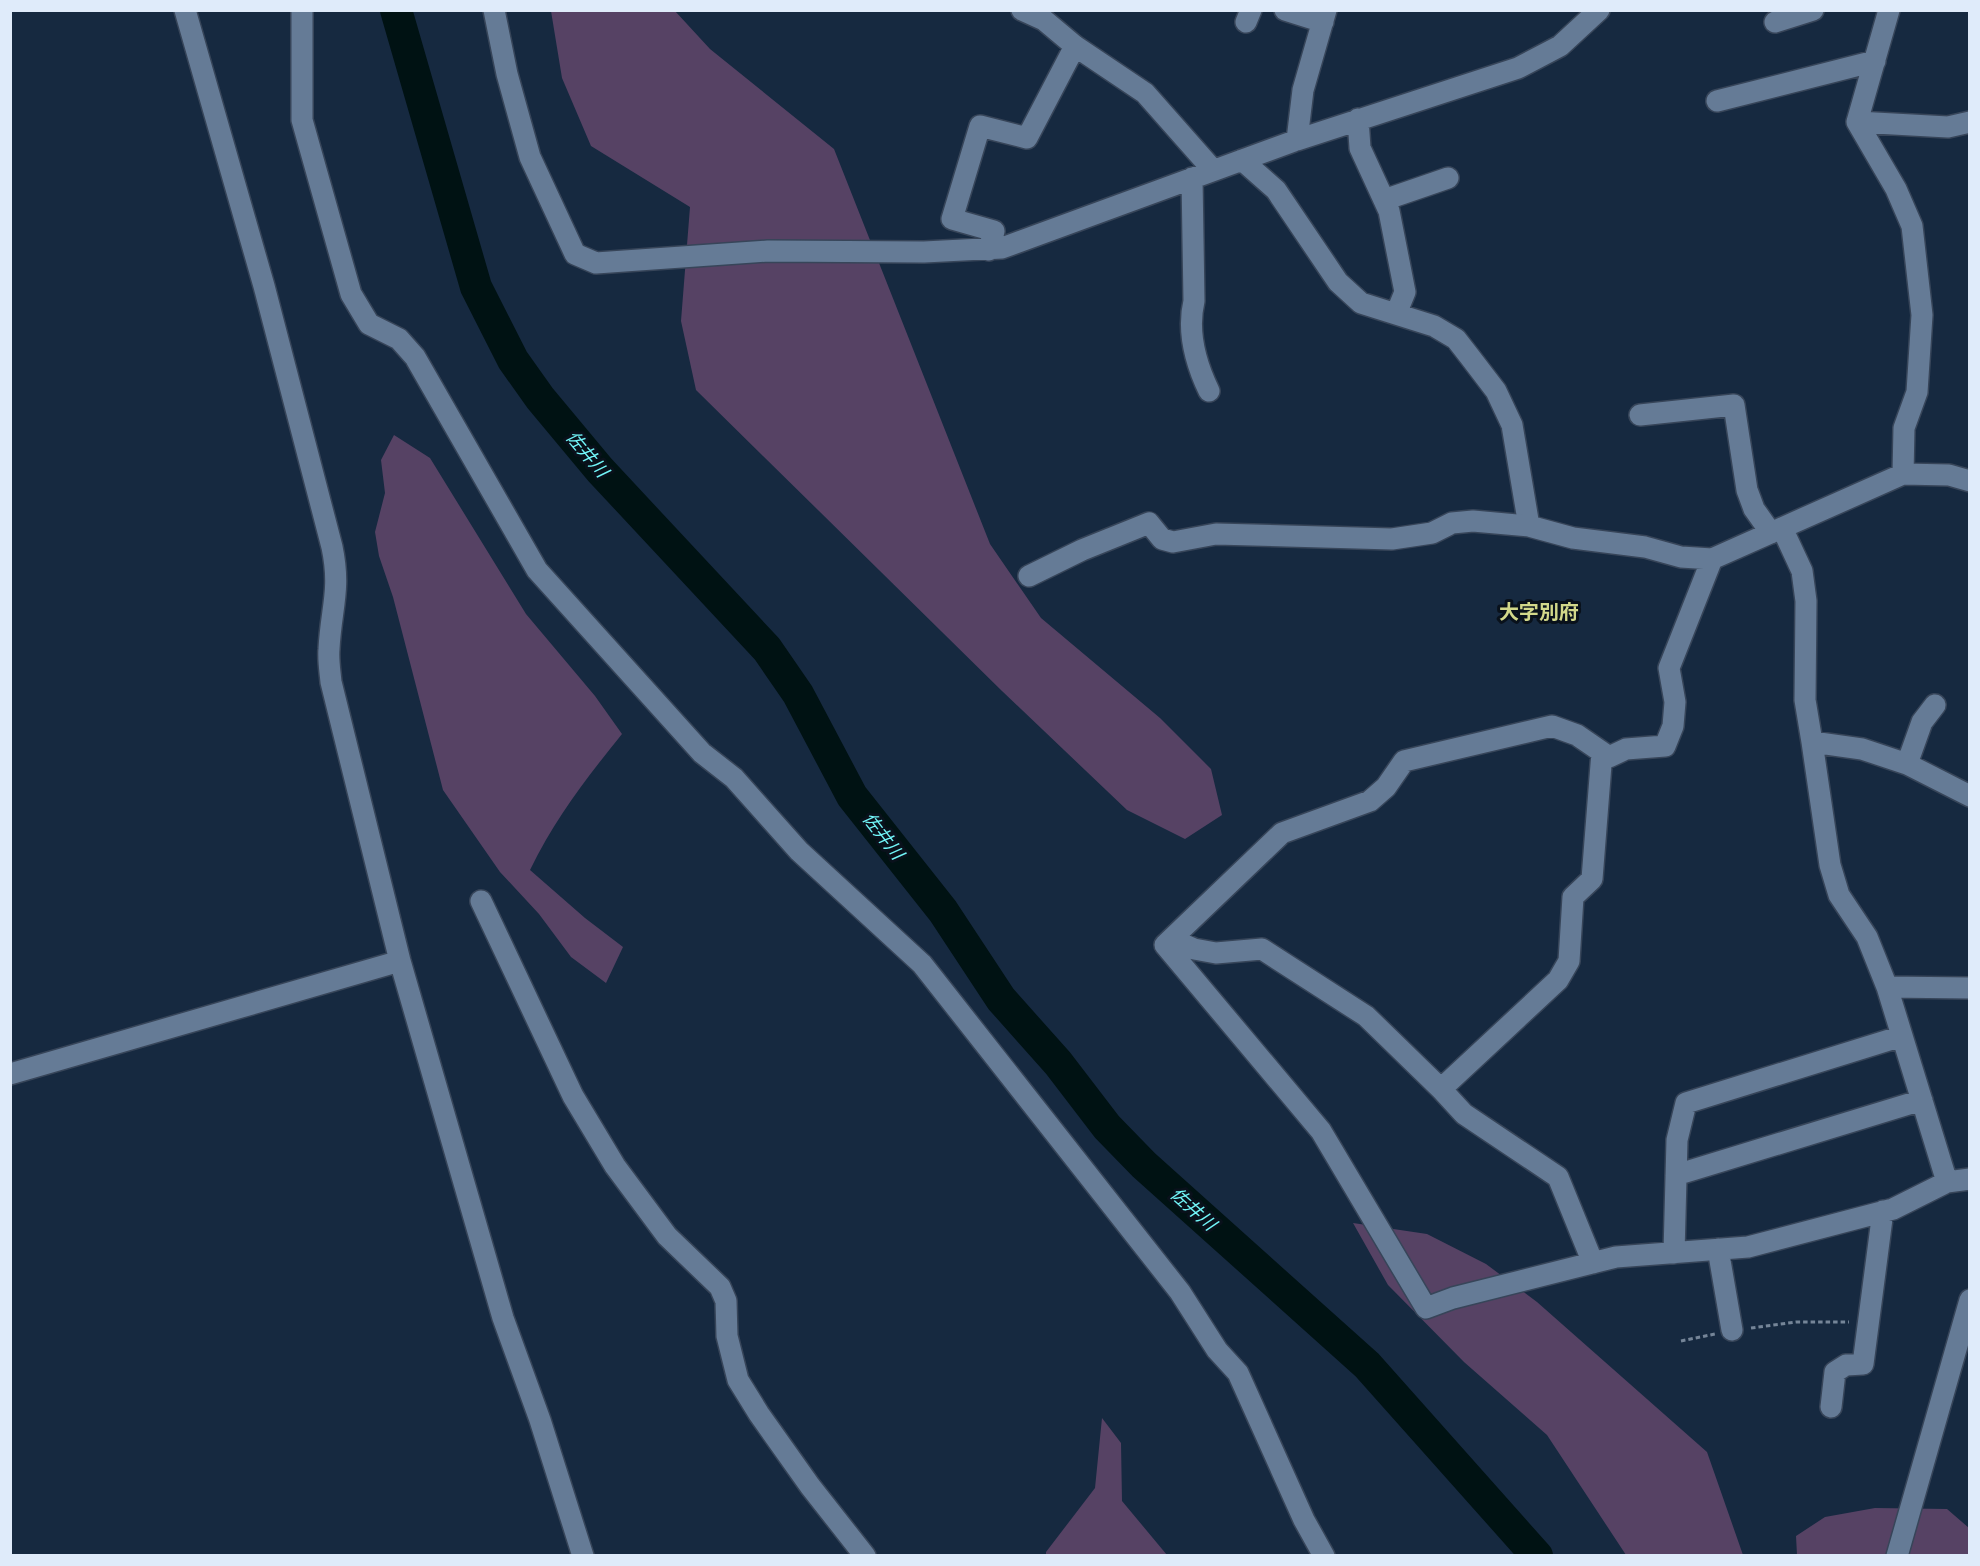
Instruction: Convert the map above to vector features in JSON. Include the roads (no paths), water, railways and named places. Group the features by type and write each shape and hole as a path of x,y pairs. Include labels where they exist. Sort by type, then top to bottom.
{"street":[{"path":"185,10 264,286 332,547 337,580 328,650 331,682 400,961 503,1318 540,1420 583,1556"},
{"path":"302,10 302,120 351,294 369,324 399,339 415,357 537,570 702,753 734,778 799,852 922,964 1180,1292 1217,1350 1238,1373 1304,1520 1324,1556"},
{"path":"494,10 507,74 530,157 571,249 587,262 596,263 768,250 989,250 1036,238 1298,140 1532,63 1574,36 1599,10"},
{"path":"1022,10 1044,20 1075,46 1145,93 1213,170"},
{"path":"1285,10 1324,16 1303,90 1298,140"},
{"path":"1775,22 1813,10"},
{"path":"1889,10 1857,123 1896,189 1912,226 1922,315 1917,392 1904,428 1903,474"},
{"path":"989,250 994,231 952,219 980,126 1027,138 1075,46"},
{"path":"1717,101 1875,61"},
{"path":"1358,119 1360,148 1389,211 1405,292 1396,314"},
{"path":"1857,123 1948,127 1970,122"},
{"path":"1242,160 1276,190 1338,282 1361,303 1434,326 1456,339 1496,391 1512,425 1529,526"},
{"path":"1192,178 1194,301 1190,320 1201,373 1209,391"},
{"path":"1384,200 1449,178"},
{"path":"1640,415 1734,405 1747,490 1754,509 1776,530 1802,571 1806,601 1804,700 1830,865 1839,896 1867,937 1887,987 1947,1182"},
{"path":"1029,576 1082,550 1149,523 1162,539 1173,542 1216,534 1392,539 1432,533 1452,523 1473,521 1529,526 1573,538 1644,547 1681,557 1712,559 1903,474 1949,475 1970,481"},
{"path":"1712,559 1669,668 1675,702 1673,726 1665,746 1626,748 1609,757 1577,735 1552,726 1404,761 1386,787 1370,801 1282,832 1165,945 1321,1131 1426,1308 1453,1298 1616,1257 1748,1247 1882,1211 1947,1182 1970,1179"},
{"path":"1907,764 1922,722 1935,705"},
{"path":"1812,742 1862,749 1907,764 1970,795"},
{"path":"1440,1089 1558,980 1569,961 1573,897 1592,879 1602,752"},
{"path":"482,901 573,1096 615,1166 667,1236 720,1287 726,1300 727,1336 738,1380 810,1486 865,1556"},
{"path":"1172,939 1194,949 1216,953 1262,949 1366,1016 1464,1114 1558,1177 1593,1263"},
{"path":"10,1074 400,961"},
{"path":"1887,987 1970,988"},
{"path":"1674,1253 1677,1140 1686,1103 1902,1036"},
{"path":"1676,1174 1922,1100"},
{"path":"1831,1407 1835,1372 1846,1365 1863,1364 1882,1211"},
{"path":"1718,1249 1732,1330"},
{"path":"1898,1556 1970,1300"}],"waterway":[{"name":"佐井川","path":"396,10 476,287 513,360 540,398 600,470 767,649 798,694 852,796 943,911 1001,999 1058,1063 1107,1127 1144,1165 1367,1365 1537,1556"}],"district":[{"name":"大字別府","path":"1539,612"}]}
